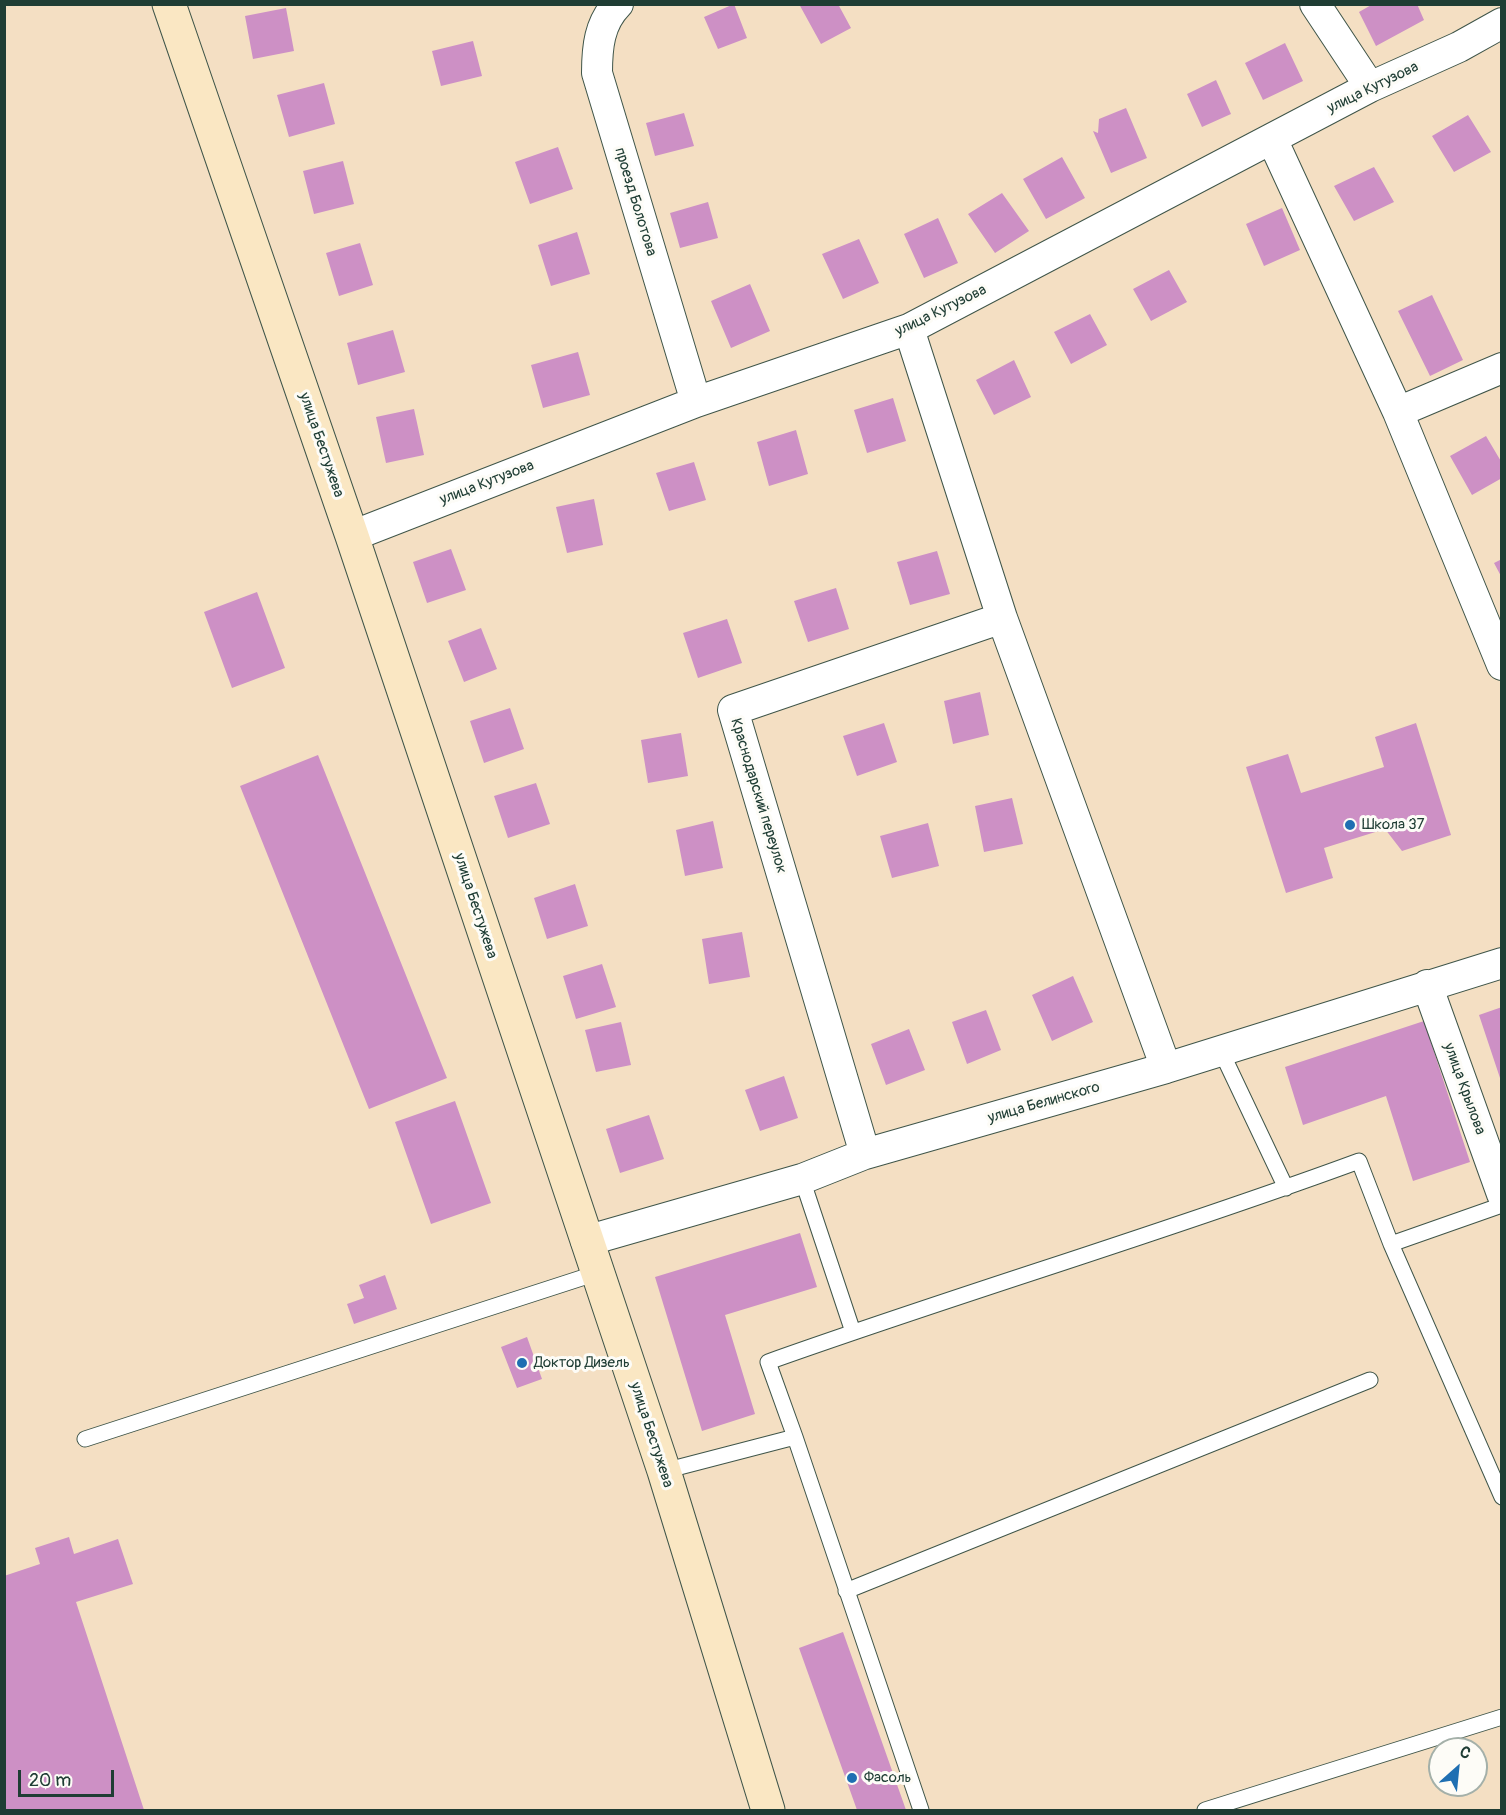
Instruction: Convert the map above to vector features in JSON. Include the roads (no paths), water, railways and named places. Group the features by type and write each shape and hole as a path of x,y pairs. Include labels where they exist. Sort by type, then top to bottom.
{"street":[{"name":"улица Бестужева","path":"169,4 352,536 664,1471 768,1810"},
{"name":"проезд Болотова","path":"618,4 601,31 597,51 597,73 696,402"},
{"path":"1315,4 1370,87"},
{"name":"улица Кутузова","path":"352,536 696,402 909,329 1370,87 1459,47 1502,22"},
{"path":"1272,139 1398,412 1502,665"},
{"path":"909,329 1002,618 1166,1068"},
{"path":"1398,412 1502,368"},
{"name":"Краснодарский переулок","path":"865,1154 733,710 1002,618"},
{"name":"улица Белинского","path":"586,1241 802,1179 865,1154 1166,1068 1502,963"},
{"name":"улица Крылова","path":"1427,985 1502,1194"}],"lane":[{"path":"1221,1051 1286,1188"},
{"path":"921,1810 768,1362 1286,1188 1359,1161 1391,1244 1502,1497"},
{"path":"802,1179 853,1332"},
{"path":"1391,1244 1502,1205"},
{"path":"85,1439 597,1273"},
{"path":"846,1591 1370,1380"},
{"path":"664,1471 795,1437"},
{"path":"1205,1810 1502,1718"}],"place":[{"name":"Школа 37","path":"1350,825"},
{"name":"Доктор Дизель","path":"522,1363"},
{"name":"Фасоль","path":"852,1778"}]}
